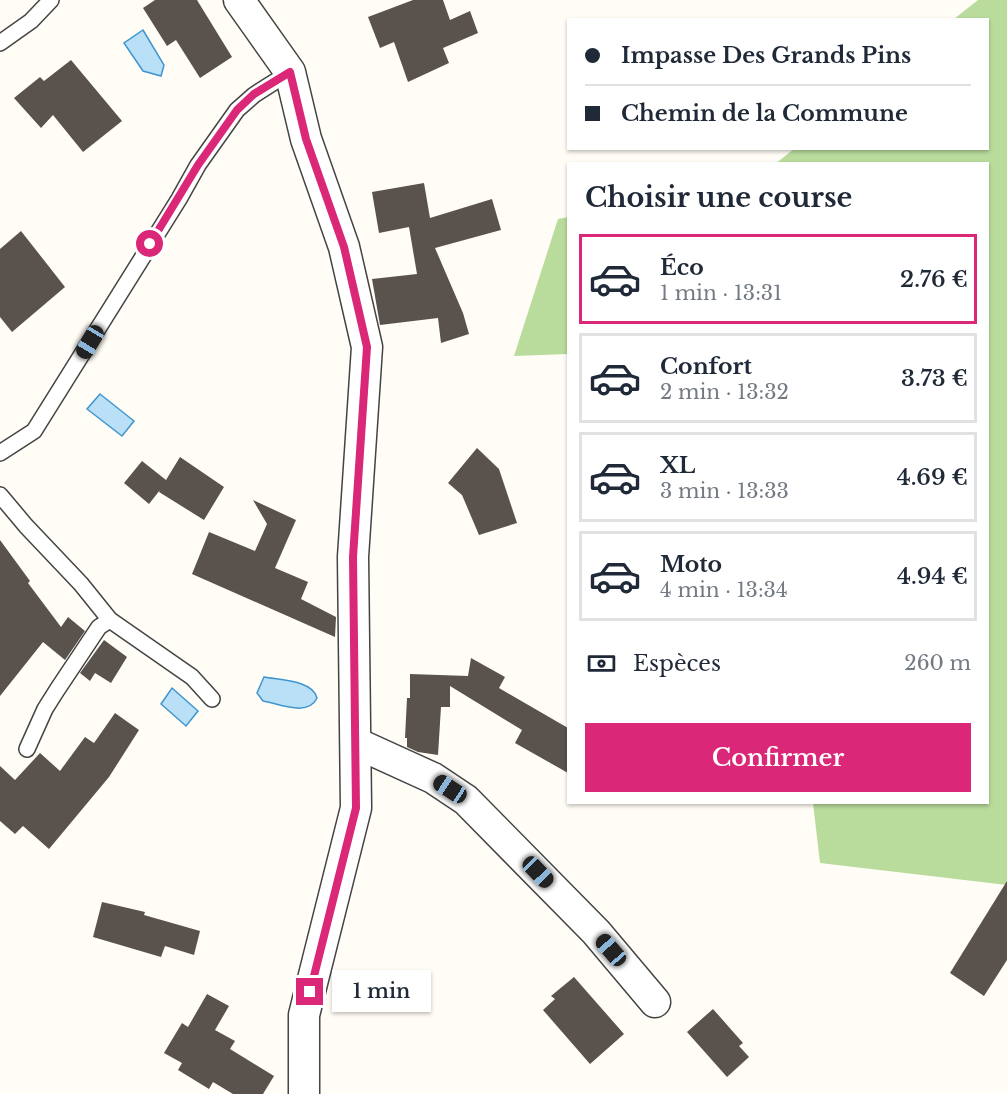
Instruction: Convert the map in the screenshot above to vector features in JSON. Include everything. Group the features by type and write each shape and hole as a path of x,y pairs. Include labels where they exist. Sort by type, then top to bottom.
{"street":[{"path":"239,0 290,72 306,139 344,247 367,347 353,557 356,808 304,1015 304,1094"},
{"path":"356,743 433,778 466,800 588,924 655,1002"}],"lane":[{"path":"0,43 31,21 51,0"},
{"path":"0,453 34,431 198,165 237,110 254,94 290,72"},
{"path":"0,495 81,584 110,620 192,677 212,699"},
{"path":"27,749 45,709 57,690 99,627 110,620"}],"green space":[{"path":"978,0 1007,0 1007,885 820,863 813,804 989,804 989,162 778,162 793,150 989,150 989,18 955,18"},
{"path":"567,217 567,354 514,356 558,219"}],"water":[{"path":"143,30 164,65 161,76 143,71 124,43"},
{"path":"100,394 134,421 122,436 87,409"},
{"path":"264,677 302,684 314,692 317,698 313,704 300,708 263,701 257,693"},
{"path":"172,688 198,711 186,726 161,704"}],"building":[{"path":"155,0 197,0 232,57 200,78 176,40 167,46 143,8"},
{"path":"413,0 443,0 450,20 470,11 478,33 443,48 449,63 408,82 394,42 380,48 368,17"},
{"path":"71,60 122,121 83,152 53,115 41,128 14,98 40,77 44,81"},
{"path":"424,183 430,218 492,199 501,230 435,248 463,313 469,334 441,343 438,318 380,325 372,279 417,274 409,227 379,233 372,192"},
{"path":"21,231 65,287 12,332 0,317 0,249"},
{"path":"477,448 499,469 517,523 479,535 462,495 448,483"},
{"path":"180,457 224,487 204,520 159,492 160,490 149,504 124,483 142,461 166,480"},
{"path":"253,500 296,520 275,568 308,582 301,599 336,617 335,637 192,574 209,532 255,551 267,524"},
{"path":"0,540 61,627 68,617 85,631 65,660 43,642 0,696"},
{"path":"104,640 127,657 111,683 95,673 90,681 80,673"},
{"path":"471,658 505,677 499,688 567,727 567,772 515,743 522,730 450,686 450,707 441,707 438,755 418,752 407,747 407,738 405,738 407,698 410,698 410,674 468,676"},
{"path":"115,713 139,730 109,777 49,849 23,826 15,834 0,821 0,766 15,780 40,753 60,771 85,737 94,743"},
{"path":"1007,881 1007,960 984,996 950,973"},
{"path":"102,902 145,912 144,915 200,931 194,955 165,946 161,957 93,937"},
{"path":"574,977 624,1034 590,1064 543,1010 555,999 551,996"},
{"path":"207,994 229,1006 215,1030 235,1041 230,1049 274,1076 263,1094 233,1094 213,1082 209,1089 178,1070 182,1063 164,1053 182,1023 188,1027"},
{"path":"713,1009 743,1043 739,1046 749,1057 727,1077 687,1032"}],"route":[{"path":"150,244 198,165 237,110 254,94 290,72 306,139 344,247 367,347 353,557 356,808 310,992"}]}
